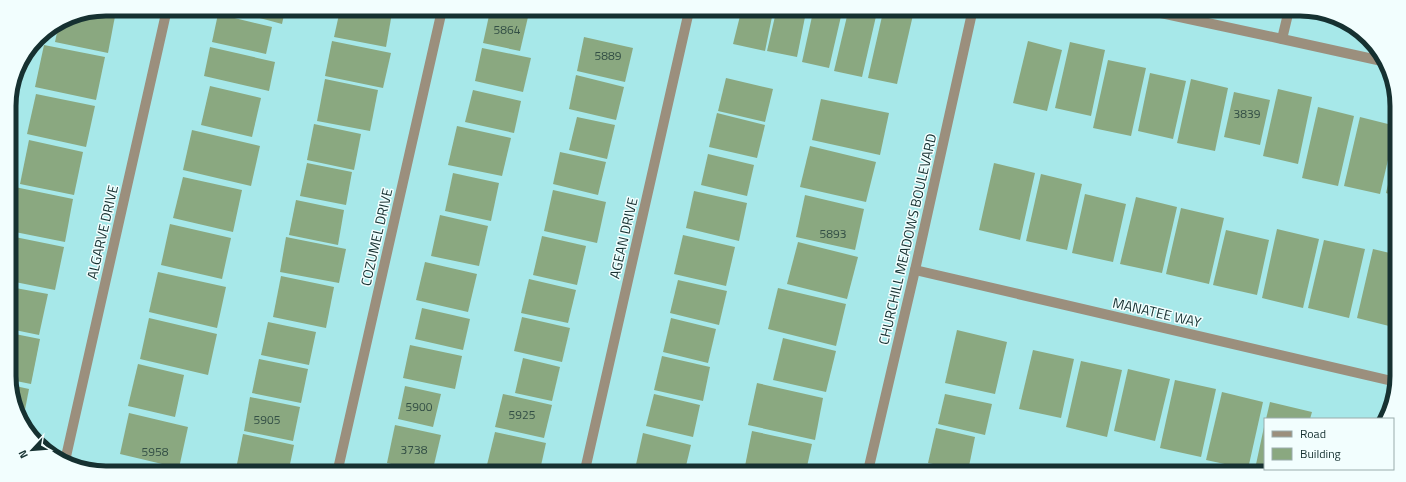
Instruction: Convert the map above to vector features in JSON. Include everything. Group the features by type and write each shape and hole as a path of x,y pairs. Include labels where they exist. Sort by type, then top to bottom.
{"street":[{"name":"ALGARVE DRIVE","path":"66,456 165,16"},
{"name":"COZUMEL DRIVE","path":"339,466 441,16"},
{"name":"AGEAN DRIVE","path":"586,466 688,16"},
{"name":"CHURCHILL MEADOWS BOULEVARD","path":"869,466 915,270 971,16"},
{"path":"1176,16 1377,60"},
{"path":"1282,38 1288,16"},
{"name":"MANATEE WAY","path":"915,270 1390,380"}],"building":[{"path":"115,16 108,53 55,42 58,30 66,25 88,18"},
{"path":"218,16 226,16 272,27 266,54 212,42"},
{"path":"252,16 284,16 282,24"},
{"path":"339,16 391,16 386,47 334,37"},
{"path":"489,16 528,17 520,51 483,43"},
{"path":"740,16 772,16 765,51 733,44"},
{"path":"775,16 805,16 797,57 767,51"},
{"path":"812,16 841,16 829,68 802,62"},
{"path":"847,16 876,16 862,77 834,71"},
{"path":"882,16 913,16 897,84 868,78"},
{"path":"584,37 633,48 625,82 577,71"},
{"path":"332,41 391,53 383,88 325,76"},
{"path":"1028,41 1062,50 1047,111 1013,103"},
{"path":"1070,42 1105,50 1091,116 1055,108"},
{"path":"44,45 105,57 96,100 35,87"},
{"path":"210,47 275,62 269,91 204,76"},
{"path":"482,48 531,58 523,92 475,81"},
{"path":"1108,60 1146,68 1131,136 1093,128"},
{"path":"1150,73 1186,81 1173,139 1138,131"},
{"path":"576,75 624,87 616,120 569,109"},
{"path":"726,78 773,89 765,122 718,111"},
{"path":"325,79 378,90 370,131 317,121"},
{"path":"1191,79 1228,88 1215,151 1177,143"},
{"path":"210,86 261,98 252,137 201,125"},
{"path":"1278,89 1312,97 1298,164 1263,156"},
{"path":"473,90 521,101 514,133 465,122"},
{"path":"1234,92 1270,100 1260,145 1224,137"},
{"path":"36,94 95,106 86,147 27,134"},
{"path":"821,99 889,113 880,155 812,140"},
{"path":"1318,107 1354,116 1338,186 1302,178"},
{"path":"717,113 765,125 757,158 709,147"},
{"path":"577,117 615,125 607,159 569,150"},
{"path":"1360,117 1390,124 1390,152 1380,194 1344,186"},
{"path":"314,124 361,134 354,170 307,160"},
{"path":"457,126 511,138 502,176 448,165"},
{"path":"192,130 260,146 251,186 183,170"},
{"path":"29,140 83,152 74,195 20,184"},
{"path":"810,146 876,162 866,202 800,187"},
{"path":"560,152 606,162 598,195 553,184"},
{"path":"708,154 754,165 747,196 701,185"},
{"path":"307,163 352,172 346,205 300,196"},
{"path":"994,163 1035,173 1020,240 979,230"},
{"path":"453,173 499,183 491,221 445,211"},
{"path":"1041,174 1082,184 1067,250 1026,241"},
{"path":"1390,176 1390,194 1386,193"},
{"path":"183,177 242,190 233,232 173,218"},
{"path":"16,187 73,199 65,242 16,232"},
{"path":"553,190 606,202 597,243 544,231"},
{"path":"694,191 747,203 739,241 686,228"},
{"path":"1085,194 1126,204 1113,262 1072,253"},
{"path":"805,195 864,209 855,250 796,237"},
{"path":"1136,197 1177,207 1162,273 1120,264"},
{"path":"296,200 344,210 338,245 289,235"},
{"path":"1181,208 1224,218 1209,284 1166,274"},
{"path":"440,215 488,226 479,266 431,256"},
{"path":"170,224 231,238 222,279 161,265"},
{"path":"1277,229 1319,239 1303,308 1262,298"},
{"path":"1226,230 1269,240 1257,295 1213,285"},
{"path":"683,235 735,247 726,286 674,274"},
{"path":"542,236 586,246 577,285 533,275"},
{"path":"16,237 64,247 55,290 16,282"},
{"path":"286,237 346,249 339,283 280,272"},
{"path":"1324,240 1365,249 1349,318 1308,308"},
{"path":"798,242 858,257 847,299 787,284"},
{"path":"1373,249 1390,253 1390,326 1357,318"},
{"path":"425,262 477,274 468,312 416,300"},
{"path":"158,272 226,287 217,328 149,312"},
{"path":"281,276 334,287 326,328 273,317"},
{"path":"529,279 576,290 568,323 521,313"},
{"path":"678,280 727,291 719,325 670,313"},
{"path":"16,288 48,294 39,335 16,330"},
{"path":"778,288 846,304 836,346 768,329"},
{"path":"422,308 470,319 463,350 415,339"},
{"path":"522,317 570,328 562,362 514,351"},
{"path":"149,318 217,334 208,375 140,359"},
{"path":"671,318 716,329 708,363 663,352"},
{"path":"268,322 316,332 309,365 261,355"},
{"path":"957,330 1007,342 995,394 945,383"},
{"path":"16,334 40,339 31,384 16,381"},
{"path":"783,338 836,351 826,392 773,380"},
{"path":"410,345 462,356 455,389 403,378"},
{"path":"1033,350 1074,359 1061,418 1019,409"},
{"path":"662,356 710,367 703,401 654,390"},
{"path":"523,358 560,367 552,401 515,393"},
{"path":"259,359 308,369 301,403 252,393"},
{"path":"1081,361 1122,370 1107,437 1066,427"},
{"path":"138,364 184,375 175,417 128,406"},
{"path":"1128,369 1170,379 1155,441 1114,431"},
{"path":"1175,380 1216,389 1201,457 1160,448"},
{"path":"757,383 823,398 815,440 748,425"},
{"path":"17,386 29,389 24,414"},
{"path":"405,386 441,394 433,427 398,419"},
{"path":"1222,392 1263,402 1249,466 1234,466 1206,460"},
{"path":"503,394 552,405 544,438 495,427"},
{"path":"654,394 700,405 693,437 646,426"},
{"path":"945,394 992,404 985,435 938,424"},
{"path":"250,397 300,407 293,441 244,431"},
{"path":"1270,402 1312,412 1310,418 1266,418"},
{"path":"129,413 188,427 179,466 171,466 120,454"},
{"path":"395,425 441,435 434,466 400,466 387,463"},
{"path":"1264,427 1264,466 1256,466"},
{"path":"936,428 975,437 969,466 943,466 928,463"},
{"path":"752,431 812,444 807,466 745,466"},
{"path":"495,432 546,443 541,466 487,466"},
{"path":"643,433 691,445 686,466 636,466"},
{"path":"243,434 294,445 290,466 237,466"}]}
